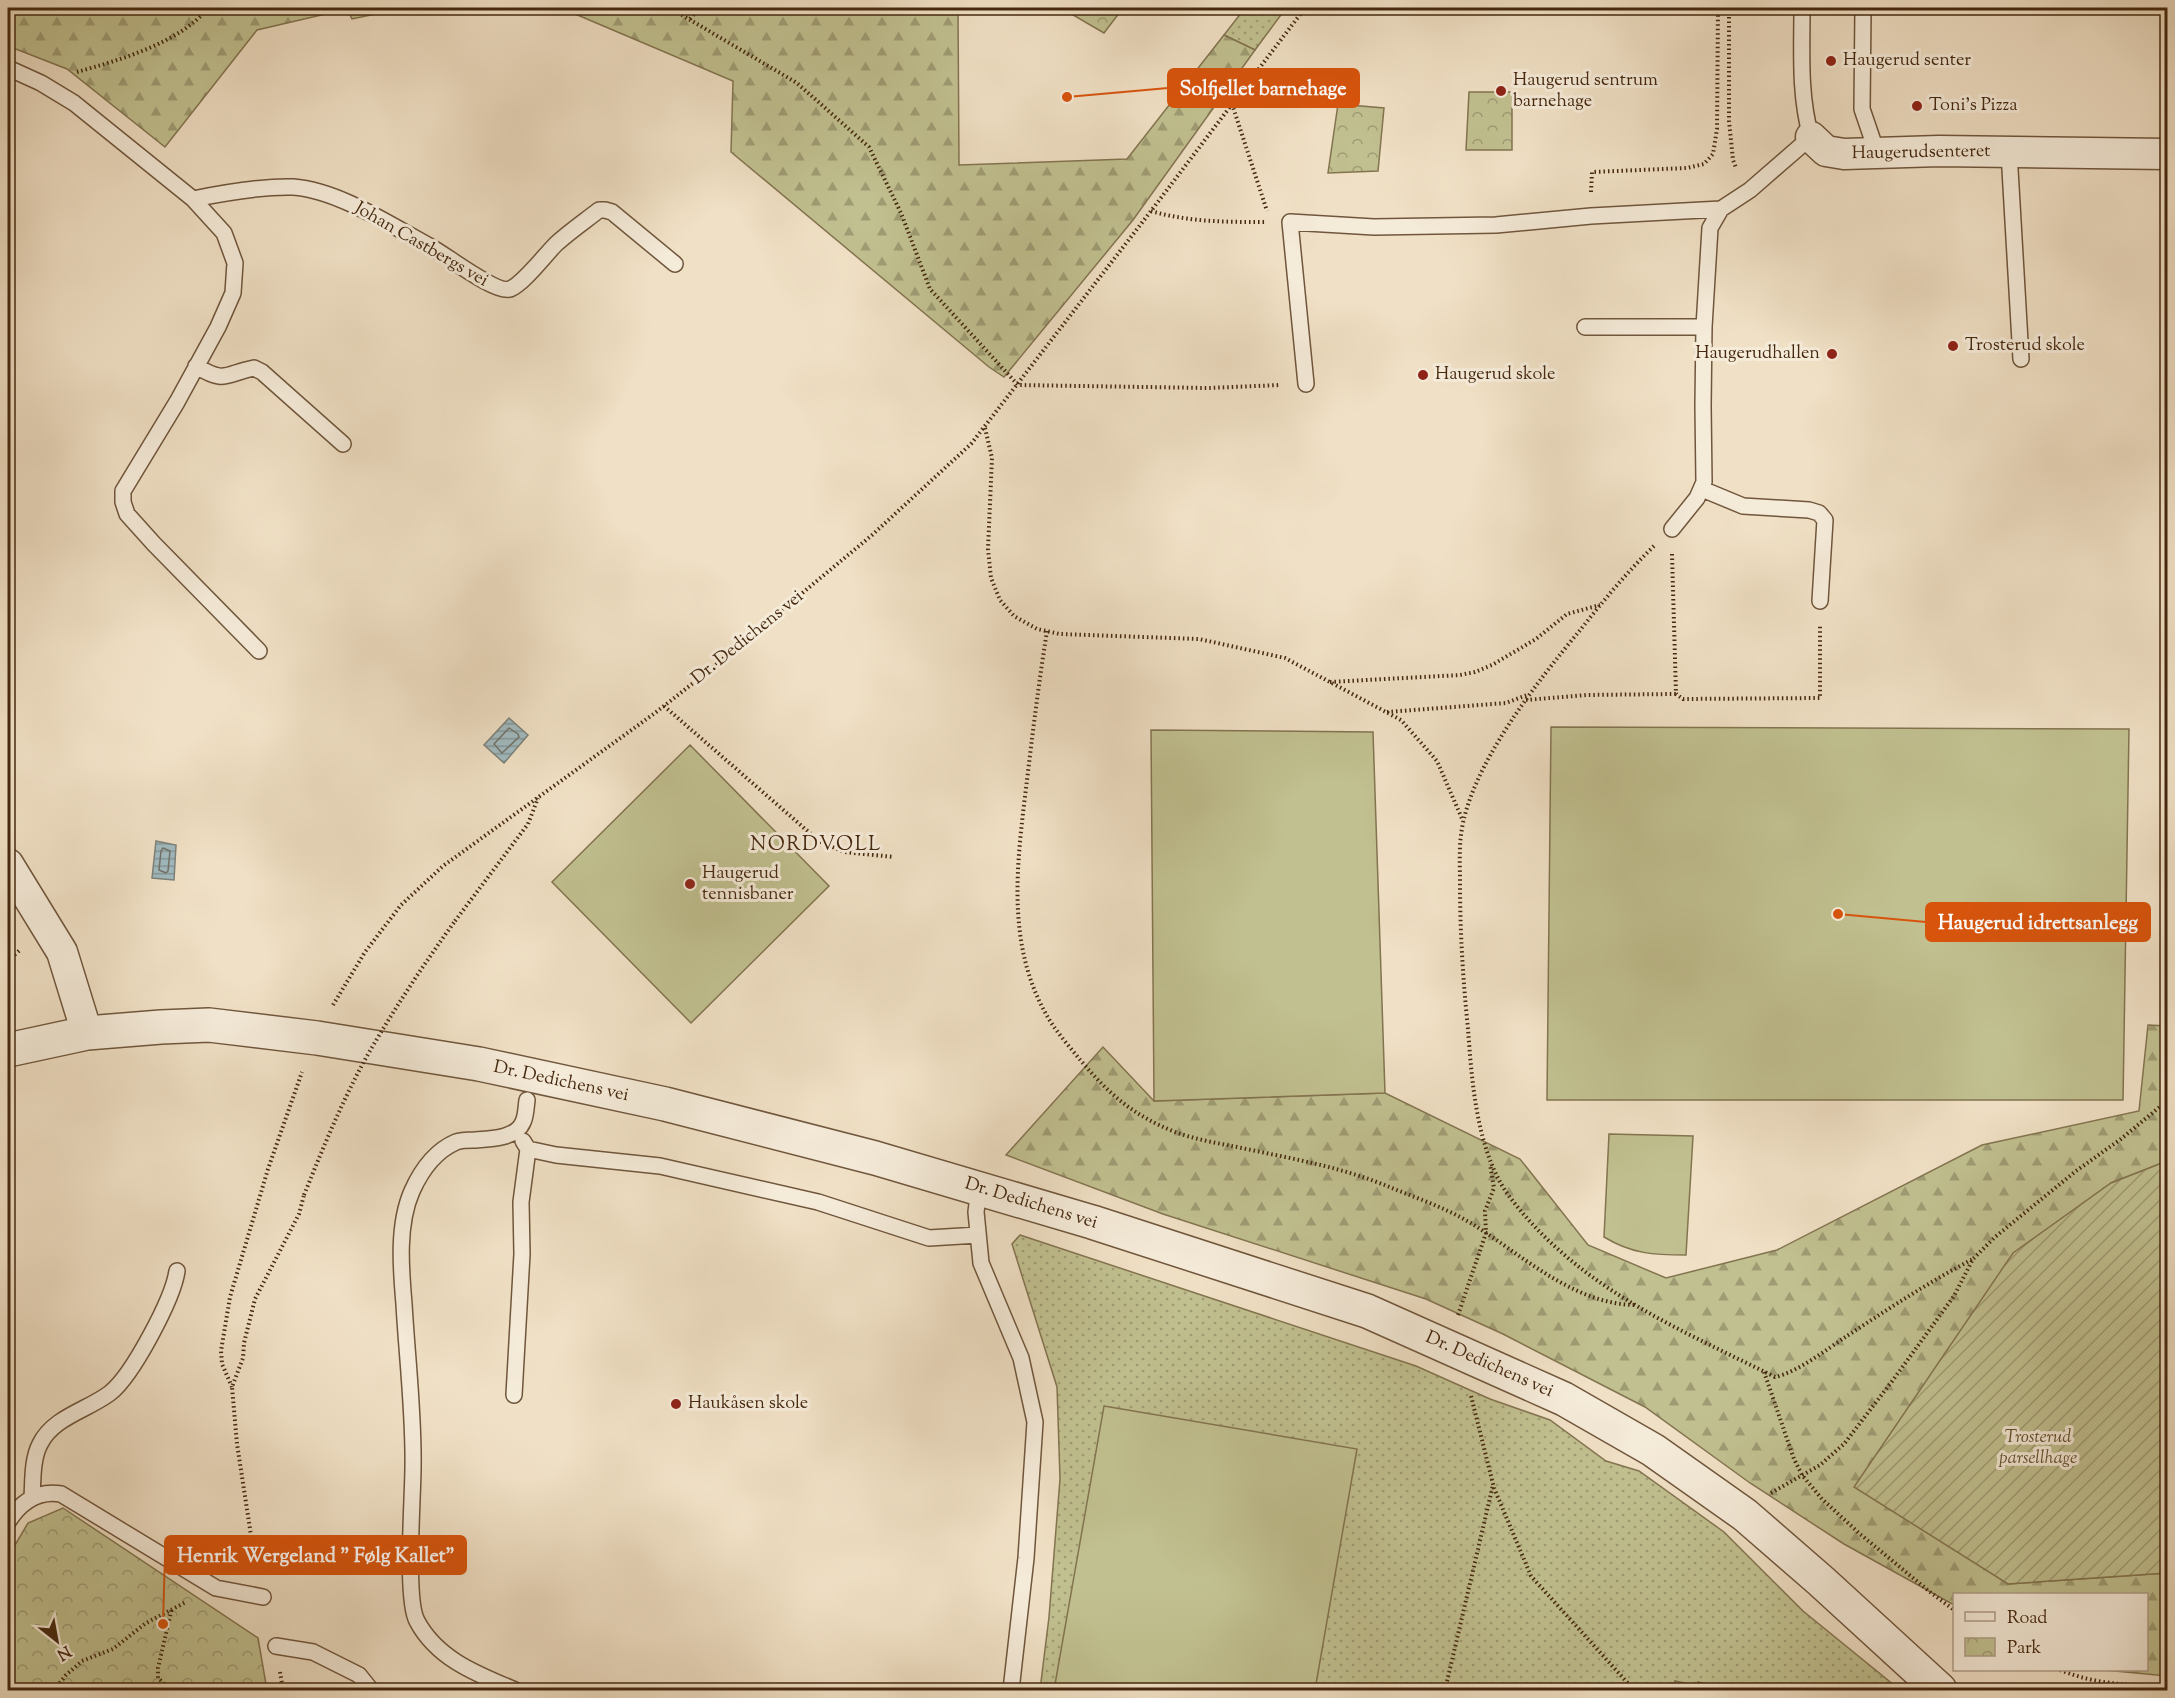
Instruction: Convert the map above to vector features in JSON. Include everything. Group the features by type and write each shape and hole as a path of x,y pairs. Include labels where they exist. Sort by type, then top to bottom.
{"street":[{"name":"Haugerudsenteret","path":"1811,137 1826,151 1844,154 2009,152 2168,154"},
{"path":"8,864 62,952 87,1033"},
{"name":"Dr. Dedichens vei","path":"8,1050 87,1033 209,1025 317,1038 479,1064 710,1115 875,1158 1092,1222 1368,1311 1564,1399 1653,1450 1745,1515 1940,1690"}],"lane":[{"path":"1672,529 1702,489 1704,482 1704,327 1710,228 1721,209 1750,190 1811,137 1805,116 1802,89 1802,8"},
{"path":"1863,8 1862,109 1877,153"},
{"path":"8,68 41,83 74,103 193,199 224,233 235,263 232,293 218,327 123,491 123,501 127,514 154,544 259,651"},
{"path":"2009,152 2021,359"},
{"name":"Johan Castbergs vei","path":"193,199 229,192 293,188 322,194 361,209 447,256 499,290 512,289 558,242 599,210 612,213 675,264"},
{"path":"1306,384 1290,222 1374,227 1496,225 1591,216 1721,209"},
{"path":"1585,327 1704,327"},
{"path":"196,366 221,378 254,368 262,372 343,444"},
{"path":"1702,489 1743,506 1820,513 1825,520 1820,600"},
{"path":"515,1690 455,1663 431,1643 415,1619 412,1602 413,1463 402,1271 403,1223 411,1194 422,1173 436,1155 457,1141 494,1138 516,1131 523,1122 527,1100"},
{"path":"516,1131 528,1149 537,1152 660,1166 818,1202 929,1238 978,1235"},
{"path":"514,1395 522,1254 522,1202 528,1149"},
{"path":"979,1188 976,1212 981,1263 1021,1358 1035,1422 1026,1558 1011,1690"},
{"path":"32,1498 40,1444 51,1430 70,1416 109,1394 128,1376 165,1306 176,1282 177,1271"},
{"path":"8,1522 15,1511 32,1498 50,1492 61,1494 216,1588 263,1597"},
{"path":"276,1646 313,1652 359,1675 371,1690"}],"path":[{"path":"41,83 109,63 156,44 181,31 208,8"},
{"path":"670,8 797,83 869,147 901,213 930,289 1018,385 1208,388 1306,384"},
{"path":"690,19 699,8"},
{"name":"Dr. Dedichens vei","path":"329,1013 365,952 401,905 443,866 664,706 758,631 871,536 971,444 1305,8"},
{"path":"1591,216 1592,172 1687,168 1704,164 1713,154 1717,129 1718,8"},
{"path":"1729,8 1729,121 1732,160 1750,190"},
{"path":"1232,103 1271,222"},
{"path":"1151,211 1175,218 1226,222 1290,222"},
{"path":"985,427 992,458 988,549 991,578 1000,600 1014,616 1037,629 1060,634 1199,639 1285,658 1401,720 1437,761 1463,822"},
{"path":"1456,1321 1486,1233 1485,1211 1494,1188 1479,1117 1471,1063 1464,986 1460,917 1461,837 1469,799 1485,764 1528,695 1600,604 1636,563 1672,529"},
{"path":"1672,529 1676,694"},
{"path":"1525,700 1586,695 1676,694 1683,699 1820,698 1820,600"},
{"path":"1330,682 1460,675 1475,672 1536,639 1567,614 1600,604"},
{"path":"1047,631 1021,831 1017,870 1017,917 1030,975 1052,1023 1090,1071 1127,1108 1158,1125 1210,1141 1332,1166 1364,1176 1444,1209 1573,1288 1594,1297 1624,1305 1636,1305"},
{"path":"1386,712 1506,703 1528,695"},
{"path":"664,706 819,841 844,852 894,857"},
{"path":"232,1387 243,1358 244,1343 255,1299 299,1214 304,1195 332,1126 366,1058 402,998 455,921 528,824 539,798"},
{"path":"263,1597 254,1558 237,1444 232,1387 222,1364 221,1351 230,1297 267,1169 303,1070"},
{"path":"1763,1498 1820,1465 1844,1444 1954,1296 1973,1259 1995,1237 2168,1100"},
{"path":"1489,1156 1509,1197 1569,1261 1600,1284 1684,1333 1775,1377 1817,1356 1934,1279 1973,1259"},
{"path":"1763,1371 1794,1459 1802,1475 1822,1498 1860,1534 1930,1593 1953,1609"},
{"path":"1471,1394 1493,1484 1532,1576 1634,1690"},
{"path":"1445,1690 1493,1484"},
{"path":"54,1690 82,1661 113,1649 146,1623 216,1588"},
{"path":"171,1690 158,1678 158,1668 173,1608"},
{"path":"276,1646 283,1690"},
{"path":"2063,1671 2100,1683 2168,1686"}],"green space":[{"path":"8,8 405,8 352,19 347,9 257,30 165,147 67,69 8,46"},
{"path":"561,8 958,8 959,165 1127,159 1224,35 1255,50 1133,220 1004,377 989,367 731,152 733,81"},
{"path":"1061,8 1123,8 1104,33"},
{"path":"1245,8 1286,8 1255,50 1224,35"},
{"path":"1469,92 1512,92 1512,150 1466,150"},
{"path":"1338,104 1384,108 1378,171 1328,173"},
{"path":"1551,727 2129,729 2123,1100 1547,1100"},
{"path":"1151,730 1373,732 1385,1093 1154,1101"},
{"name":"Haugerud tennisbaner","path":"690,745 829,886 691,1023 552,882"},
{"path":"2148,1025 2167,1026 2167,1161 2111,1183 2008,1584 2167,1573 2167,1676 2114,1671 2148,1671 2148,1593 1953,1593 1953,1604 1844,1544 1750,1483 1645,1407 1503,1334 1426,1299 1163,1214 1006,1155 1103,1047 1154,1101 1385,1093 1520,1159 1588,1245 1666,1278 1777,1250 1982,1145 2139,1111"},
{"path":"1609,1134 1693,1136 1686,1255 1664,1255 1634,1250 1604,1237"},
{"name":"Trosterud parsellhage","path":"2167,1161 2167,1573 2008,1584 1854,1487 2013,1253 2111,1183"},
{"path":"1020,1235 1416,1366 1490,1399 1550,1420 1606,1461 1639,1471 1724,1532 1803,1611 1900,1690 1731,1690 1698,1682 1697,1686 1675,1681 1672,1690 1040,1690 1049,1617 1060,1479 1057,1387 1012,1244"},
{"path":"1104,1406 1357,1449 1315,1690 1054,1690"},
{"path":"63,1508 258,1638 267,1690 8,1690 8,1557 28,1523"}],"water":[{"path":"509,718 528,735 504,763 484,745"},
{"path":"156,841 176,845 174,880 152,878"}],"place":[{"name":"Haugerud senter","path":"1831,61"},
{"name":"Haugerud sentrum barnehage","path":"1501,91"},
{"name":"Solfjellet barnehage","path":"1067,97"},
{"name":"Toni's Pizza","path":"1917,106"},
{"name":"Trosterud skole","path":"1953,346"},
{"name":"Haugerudhallen","path":"1832,354"},
{"name":"Haugerud skole","path":"1423,375"},
{"name":"Haugerud tennisbaner","path":"690,884"},
{"name":"Haugerud idrettsanlegg","path":"1838,914"},
{"name":"Haukåsen skole","path":"676,1404"},
{"name":"Henrik Wergeland \" Følg Kallet\"","path":"163,1624"}],"district":[{"name":"NORDVOLL","path":"816,845"}]}
